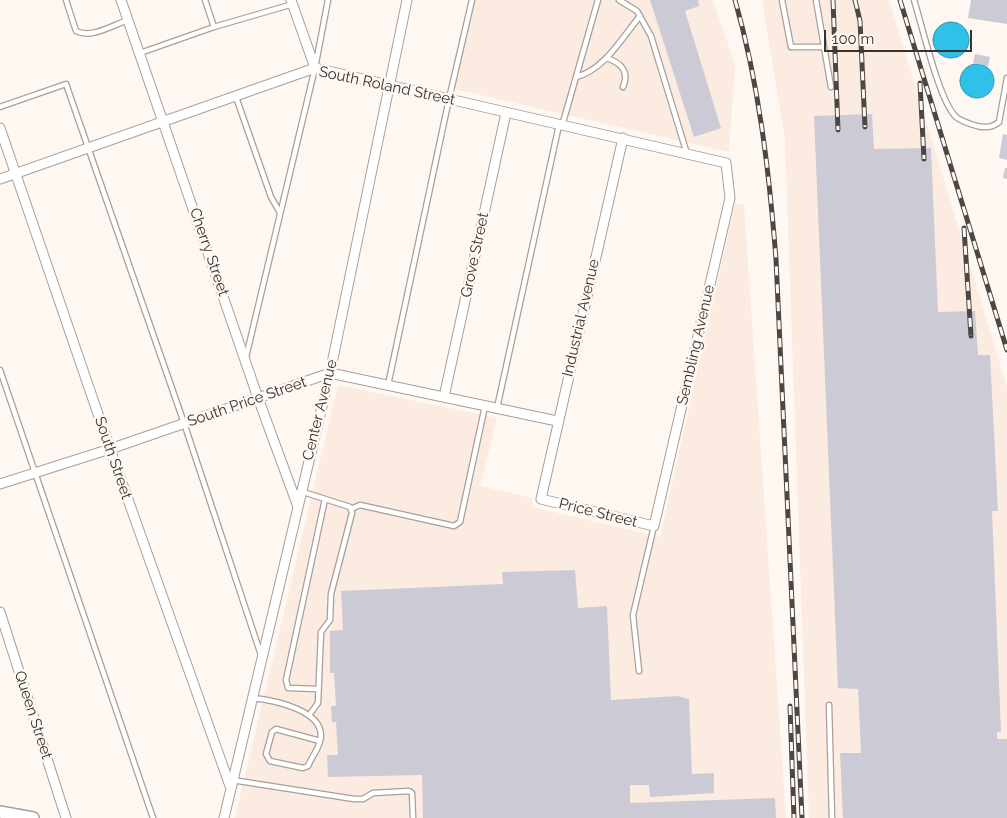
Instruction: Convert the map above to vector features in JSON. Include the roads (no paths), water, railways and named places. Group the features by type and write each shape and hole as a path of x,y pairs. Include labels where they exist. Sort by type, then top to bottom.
{"street":[{"name":"Cherry Street","path":"121,0 258,398 296,491"},
{"name":"Center Avenue","path":"224,818 297,504 296,491 330,373 388,83 407,0"},
{"path":"292,2 315,68"},
{"name":"South Roland Street","path":"0,179 164,123 315,68 388,83 506,114 623,138 726,163"},
{"name":"Grove Street","path":"444,397 506,114"},
{"name":"South Street","path":"0,128 110,449 231,783"},
{"name":"Industrial Avenue","path":"541,499 557,421 623,138"},
{"name":"Sembling Avenue","path":"654,526 730,198 726,163"},
{"path":"330,373 557,421"},
{"name":"South Price Street","path":"0,484 110,449 330,373"},
{"name":"Price Street","path":"541,499 654,526"},
{"name":"Queen Street","path":"0,612 66,818"},
{"path":"0,812 33,818"}],"lane":[{"path":"66,0 76,31 79,33 91,34 128,20"},
{"path":"205,0 214,27"},
{"path":"245,361 315,68 328,0"},
{"path":"388,385 472,0"},
{"path":"497,408 561,125 598,0"},
{"path":"619,0 628,4 640,16 652,36 686,154"},
{"path":"782,0 791,47 824,46"},
{"path":"816,0 831,87"},
{"path":"914,0 944,98 955,116 970,124 985,128 994,126 998,122 1007,78"},
{"path":"140,53 292,2"},
{"path":"576,77 589,74 606,58 640,16"},
{"path":"606,58 619,63 623,67 626,78 624,86"},
{"path":"0,107 66,84 184,424 261,655"},
{"path":"236,97 271,196 280,213"},
{"path":"0,370 153,818"},
{"path":"296,491 326,499 351,509 360,505 454,526 460,522 485,406"},
{"path":"318,689 288,688 286,680 326,499"},
{"path":"310,714 318,703 321,632 330,620 331,594 352,513 351,509"},
{"path":"639,671 633,615 654,526"},
{"path":"251,698 267,699 310,714 319,727 320,741 308,766 303,768 270,761 266,754 272,732 276,729 320,741"},
{"path":"829,705 832,818"},
{"path":"231,783 354,799 363,799 373,793 409,791 412,793 413,818"}],"water":[{"path":"951,22 963,28 969,40 963,52 951,58 939,52 933,40 939,28"},
{"path":"977,64 984,65 989,69 993,74 993,88 989,93 984,97 977,98 970,97 965,93 961,88 960,81 961,74 965,69 970,65"}],"railway":[{"path":"735,0 757,96 770,193 776,259 802,818"},
{"path":"833,0 838,130"},
{"path":"855,0 860,21 865,127"},
{"path":"900,0 1007,350"},
{"path":"920,83 924,159"},
{"path":"964,228 971,336"},
{"path":"790,706 794,818"}]}
